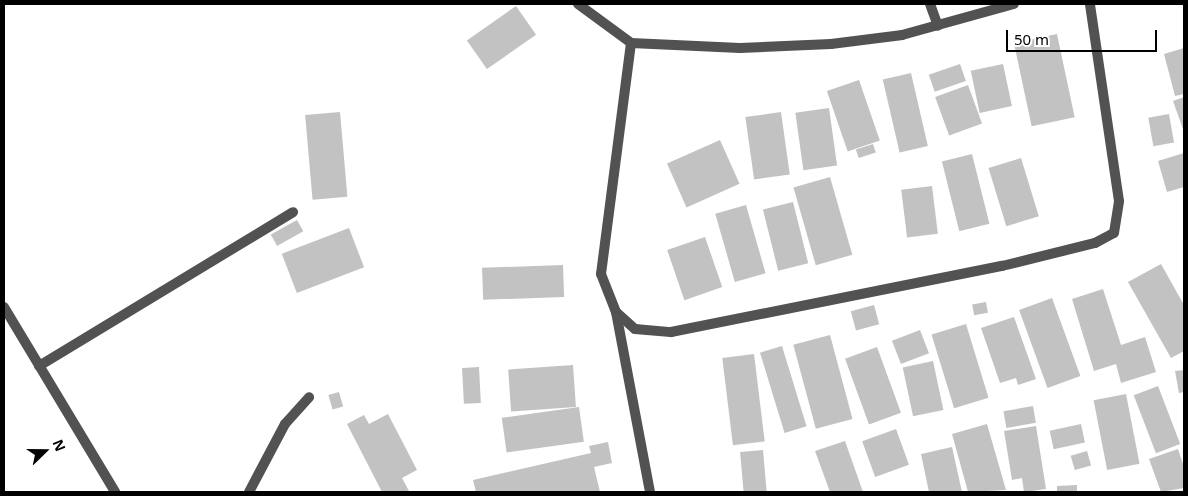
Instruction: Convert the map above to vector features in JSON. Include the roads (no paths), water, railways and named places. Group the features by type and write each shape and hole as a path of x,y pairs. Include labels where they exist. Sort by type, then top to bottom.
{"street":[{"path":"578,4 631,43 740,48 831,44 902,35 1014,4"},
{"path":"930,4 938,26"},
{"path":"616,312 635,329 671,332 1002,266 1095,243 1114,233 1119,201 1090,4"},
{"path":"631,43 601,274 616,312 650,492"},
{"path":"39,366 293,212"},
{"path":"4,307 115,492"},
{"path":"249,492 285,424 309,398"}]}
